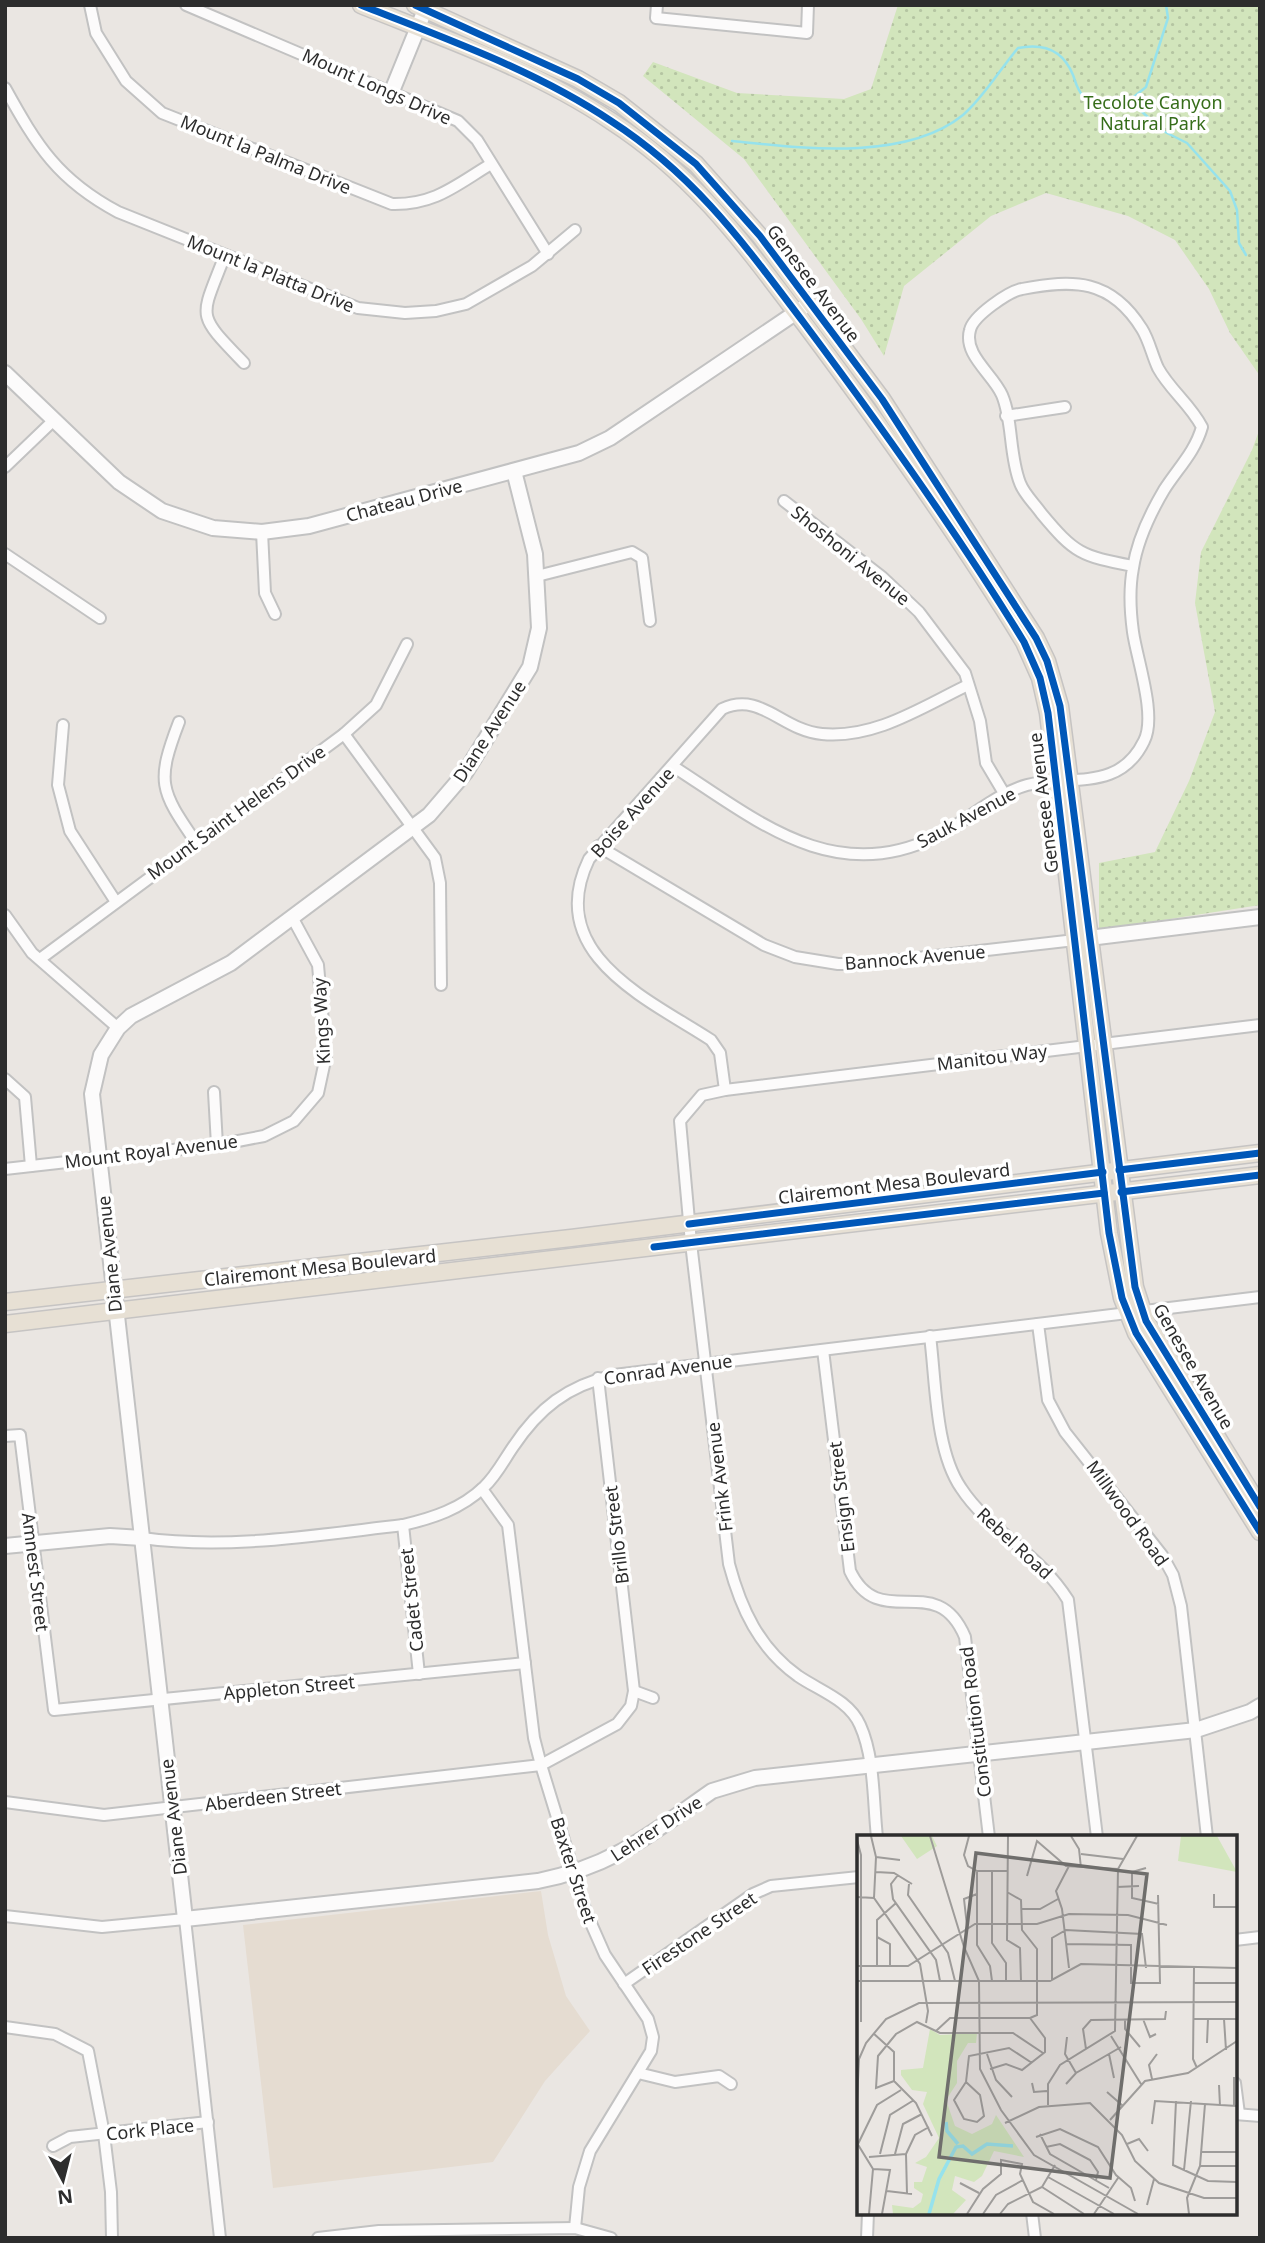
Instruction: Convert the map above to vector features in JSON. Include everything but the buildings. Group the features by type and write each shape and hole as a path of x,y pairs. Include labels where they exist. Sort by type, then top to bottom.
{"main road":[{"name":"Genesee Avenue","path":"361,5 556,89 629,134 687,180 712,205 771,276 897,452 1024,642 1045,699 1064,783"},
{"name":"Genesee Avenue","path":"423,7 578,79 645,122 696,164 727,196 811,303 881,399 1036,638 1056,687 1064,783 1111,1171 1121,1192 1134,1313 1260,1507"},
{"name":"Clairemont Mesa Boulevard","path":"5,1302 688,1224 1260,1153"},
{"name":"Genesee Avenue","path":"1111,1171 1104,1193 1113,1257 1134,1313 1260,1532"},
{"name":"Clairemont Mesa Boulevard","path":"5,1324 1260,1175"}],"street":[{"name":"Mount la Palma Drive","path":"90,5 96,33 126,81 162,113 392,204 416,204 434,199 491,164"},
{"name":"Mount Longs Drive","path":"186,5 457,121 477,140 548,254"},
{"path":"657,5 656,18 807,33 808,5"},
{"path":"392,91 418,28 423,7"},
{"name":"Mount la Platta Drive","path":"5,88 44,155 94,199 358,308 405,313 436,312 466,304 492,292 548,254 575,230"},
{"path":"225,255 204,310 208,326 244,363"},
{"name":"Sauk Avenue","path":"674,767 797,843 848,855 880,854 934,838 1026,785 1064,783 1118,770 1135,756 1146,738 1148,716 1130,597 1133,566 1164,491 1197,445 1202,427 1193,410 1158,367 1142,329 1117,298 1096,287 1063,281 1016,290 975,321 970,330 972,352 1000,390 1006,416"},
{"name":"Chateau Drive","path":"5,373 119,482 162,510 213,528 262,532 309,526 579,453 610,438 811,303"},
{"path":"1065,407 1006,416 1020,482 1064,540 1090,558 1133,566"},
{"path":"5,467 54,420"},
{"name":"Diane Avenue","path":"220,2238 115,1312 92,1094 95,1070 118,1028 145,1006 231,963 429,815 465,773 530,667 539,628 537,576 513,471"},
{"name":"Shoshoni Avenue","path":"784,501 882,577 919,612 965,673 980,722 986,763 1005,795"},
{"path":"262,532 265,593 275,614"},
{"path":"537,576 632,552 642,558 650,621"},
{"path":"5,554 100,618"},
{"name":"Mount Saint Helens Drive","path":"40,959 195,841 344,734 376,705 407,644"},
{"name":"Boise Avenue","path":"725,1090 720,1053 712,1040 615,978 596,959 583,933 579,912 585,868 598,846 674,767 722,709 737,702 750,703 806,730 822,734 856,732 874,730 968,685"},
{"path":"179,722 162,774 170,804 195,841"},
{"path":"63,725 58,785 70,831 116,902"},
{"path":"344,734 435,858 440,883 442,985"},
{"name":"Bannock Avenue","path":"598,846 764,945 795,957 838,964 865,964 1260,917"},
{"path":"5,915 40,959 118,1028"},
{"name":"Kings Way","path":"292,917 318,965 326,1056 318,1093 294,1121"},
{"name":"Manitou Way","path":"725,1090 1260,1025"},
{"path":"5,1079 25,1097 31,1166"},
{"name":"Frink Avenue","path":"725,1090 702,1095 680,1121 688,1224 729,1564 739,1601 766,1646 796,1674 846,1706 860,1724 869,1766 877,1835"},
{"path":"214,1092 217,1145"},
{"name":"Mount Royal Avenue","path":"5,1169 217,1145 264,1136 294,1121"},
{"name":"Conrad Avenue","path":"5,1546 110,1536 178,1543 227,1543 403,1525 451,1510 482,1489 542,1409 555,1398 598,1378 1260,1297"},
{"name":"Millwood Road","path":"1038,1324 1048,1400 1065,1432 1162,1555 1173,1575 1181,1606 1207,1835"},
{"name":"Rebel Road","path":"930,1336 949,1468 971,1502 1053,1575 1068,1600 1097,1835"},
{"name":"Ensign Street","path":"823,1350 850,1571 858,1588 871,1598 886,1602 909,1601"},
{"name":"Brillo Street","path":"598,1378 634,1691"},
{"name":"Amnest Street","path":"5,1436 20,1434 54,1710"},
{"name":"Baxter Street","path":"482,1489 508,1525 534,1738 586,1912 605,1955 648,2019 653,2037 650,2052 590,2151 579,2187 575,2228"},
{"name":"Cadet Street","path":"403,1525 419,1674"},
{"name":"Constitution Road","path":"909,1601 928,1601 949,1611 959,1623 965,1637 989,1835"},
{"name":"Appleton Street","path":"54,1710 525,1663"},
{"path":"541,1765 617,1724 631,1706 634,1691 653,1698"},
{"name":"Lehrer Drive","path":"5,1916 102,1927 538,1881 575,1873 617,1856 712,1791 728,1784 755,1778 1196,1730 1250,1712 1260,1706"},
{"name":"Aberdeen Street","path":"5,1802 83,1814 172,1808 541,1765"},
{"name":"Firestone Street","path":"624,1984 753,1894 771,1886 857,1877"},
{"path":"1237,1940 1260,1937"},
{"path":"5,2026 55,2034 88,2051 104,2134 111,2192 112,2238"},
{"path":"638,2073 675,2082 719,2076 731,2084"},
{"path":"1237,2114 1260,2116"},
{"name":"Cork Place","path":"53,2146 70,2137 208,2123"},
{"path":"867,2238 868,2215"},
{"path":"1032,2215 1035,2238"},
{"path":"318,2238 379,2231 489,2234 575,2228 611,2238"}],"shaded area":[{"path":"541,1891 548,1935 566,1996 590,2031 545,2081 493,2162 273,2188 243,1925"}],"green space":[{"name":"Tecolote Canyon Natural Park","path":"898,5 1260,5 1260,376 1230,333 1209,289 1175,240 1128,216 1046,193 991,216 904,286 884,356 861,319 744,159 643,76 653,62 737,93 844,99 871,89"},
{"path":"1260,428 1260,905 1099,930 1099,863 1155,852 1189,781 1215,712 1195,603 1201,552 1252,450"}],"waterway":[{"path":"732,141 852,148 883,146 912,140 939,130 963,115 1018,48 1027,47 1044,48 1058,54 1069,66 1083,96 1125,104 1146,87 1168,18 1166,5"},
{"path":"1125,104 1140,110 1163,131 1187,143 1230,191 1237,210 1239,243 1246,255"}],"cycle path":[{"path":"361,5 457,43 552,86 641,142 694,188 739,239 861,401 918,480 1024,642 1040,678 1048,713 1109,1233 1122,1298 1136,1333 1260,1532"},
{"path":"415,5 578,79 619,103 696,164 760,236 882,399 1036,638 1047,661 1060,706 1135,1287 1146,1321 1260,1507"},
{"path":"1119,1170 1260,1153"},
{"path":"689,1224 1103,1172"},
{"path":"1121,1192 1260,1175"},
{"path":"654,1247 1104,1193"}]}
